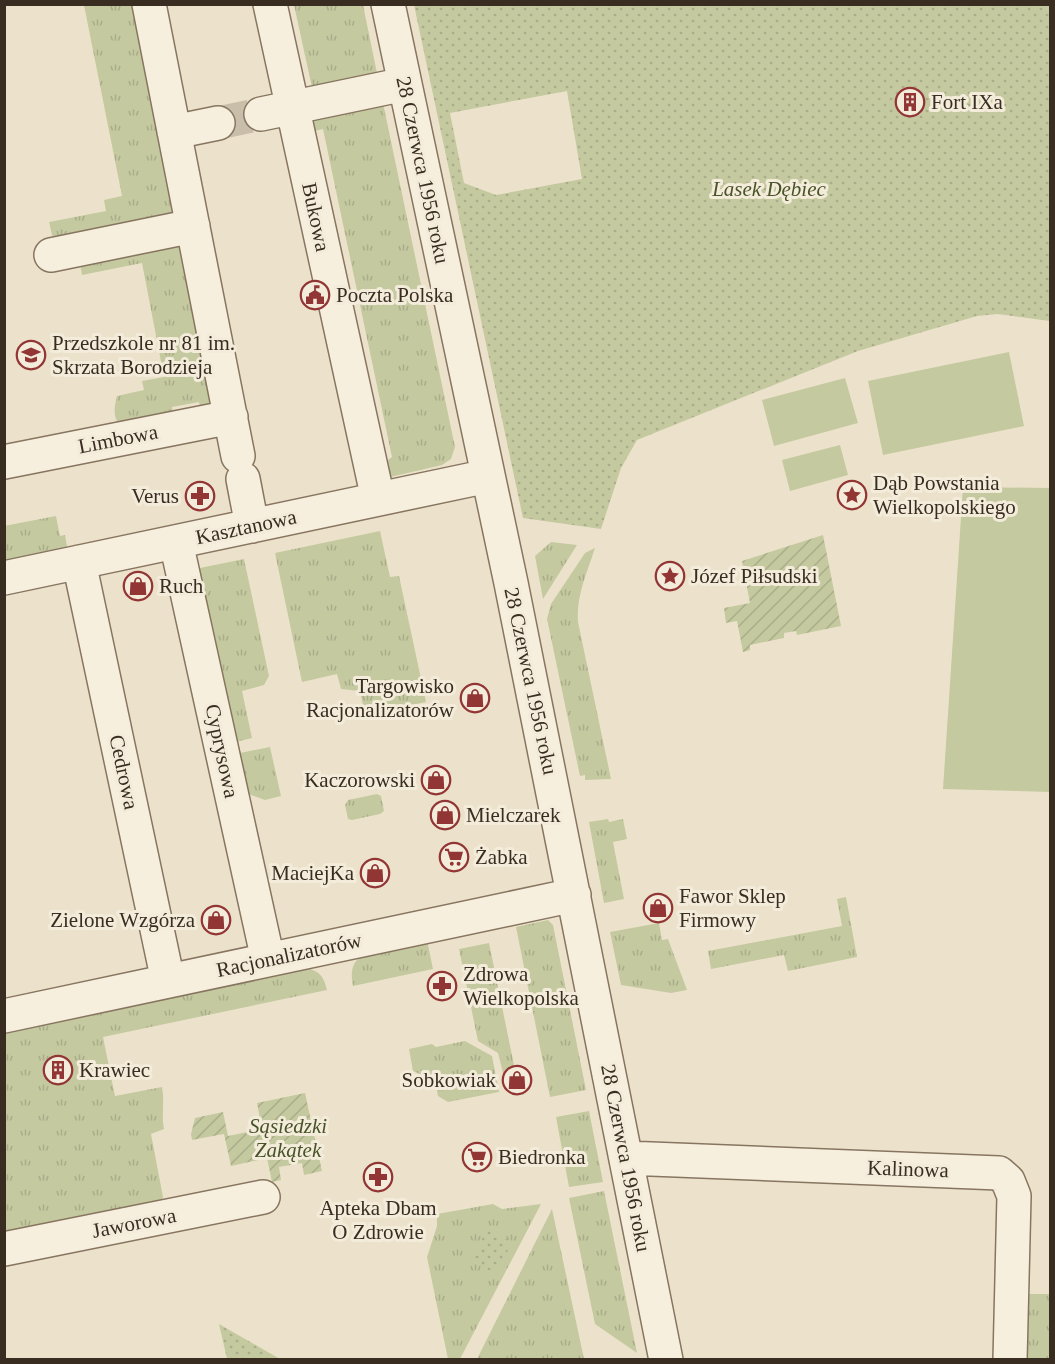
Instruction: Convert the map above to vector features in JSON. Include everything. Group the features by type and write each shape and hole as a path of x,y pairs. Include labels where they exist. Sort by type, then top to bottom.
{"street":[{"path":"148,4 252,526"},
{"name":"Bukowa","path":"270,4 378,499"},
{"name":"28 Czerwca 1956 roku","path":"388,4 574,895 666,1359"},
{"path":"261,114 405,84"},
{"path":"174,132 218,123"},
{"path":"51,255 192,226"},
{"name":"Limbowa","path":"4,462 231,417"},
{"name":"Kasztanowa","path":"4,578 488,476"},
{"name":"Cyprysowa","path":"177,542 268,960"},
{"name":"Cedrowa","path":"79,562 168,981"},
{"name":"Racjonalizatorów","path":"4,1016 574,895"},
{"name":"Kalinowa","path":"626,1158 999,1173 1008,1181 1014,1196 1010,1359"},
{"name":"Jaworowa","path":"4,1249 263,1197"}],"green space":[{"path":"84,5 136,5 176,208 167,219 54,243 49,222 106,211 104,200 122,196"},
{"path":"294,5 363,5 378,78 313,92"},
{"name":"Lasek Dębiec","path":"414,5 1050,5 1050,321 998,314 977,316 858,351 637,440 621,468 601,529 523,518","holes":["567,91 582,179 496,195 464,183 450,113"]},
{"path":"383,103 455,447 451,459 442,465 386,478 379,467 392,457 323,129 306,133 308,117"},
{"path":"179,236 214,397 201,412 199,402 172,407 174,419 123,428 115,417 117,396 144,390 142,381 164,377 142,263 82,275 80,263"},
{"path":"1009,352 1024,426 883,455 868,381"},
{"path":"845,378 858,423 774,446 762,400"},
{"path":"840,445 848,475 790,491 782,460"},
{"path":"963,487 1050,488 1050,792 943,789"},
{"path":"56,516 60,536 65,535 68,552 5,565 4,526"},
{"path":"380,531 390,577 399,576 426,702 365,715 360,691 341,689 337,674 302,682 275,553"},
{"path":"823,535 841,626 797,635 796,631 784,633 784,638 750,645 750,650 743,652 737,621 726,623 724,608 750,603 742,561"},
{"path":"551,542 577,545 543,599 535,556"},
{"path":"595,548 580,594 578,622 611,779 585,780 585,775 580,776 547,619 551,604 585,553"},
{"path":"244,559 269,676 264,685 242,691 252,738 232,743 195,569"},
{"path":"270,747 281,796 265,800 243,792 235,754"},
{"path":"377,794 381,796 384,811 380,814 348,819 345,805 348,800"},
{"path":"608,819 609,822 623,819 627,839 613,842 624,899 604,903 589,822"},
{"path":"846,897 857,957 788,971 784,955 711,969 708,951 842,926 837,899"},
{"path":"548,920 553,925 586,1090 550,1097 516,927"},
{"path":"659,923 662,940 668,939 687,990 671,993 621,985 610,932"},
{"path":"427,940 433,969 353,986 353,967 365,953"},
{"path":"489,943 515,1070 503,1073 498,1053 478,1041 459,949"},
{"path":"306,968 321,975 327,990 103,1037 115,1096 162,1087 164,1129 151,1134 163,1197 159,1204 5,1242 4,1031"},
{"path":"465,1041 492,1056 499,1092 448,1102 438,1096 435,1081 413,1071 409,1049 432,1044 436,1047"},
{"name":"Sąsiedzki Zakątek","path":"305,1093 322,1171 304,1175 302,1163 279,1167 281,1180 272,1182 267,1158 231,1166 224,1134 192,1140 191,1134 195,1118 223,1112 228,1136 262,1129 257,1103"},
{"path":"589,1111 603,1182 569,1187 556,1117"},
{"path":"604,1191 637,1353 595,1324 569,1198"},
{"path":"493,1204 502,1209 541,1204 460,1359 448,1359 427,1257 437,1226 437,1214"},
{"path":"552,1209 584,1359 477,1359"},
{"path":"486,1230 512,1241 497,1274 471,1262"},
{"path":"1020,1294 1050,1294 1050,1359 1018,1360"},
{"path":"219,1324 280,1359 227,1359"}],"tunnel":[{"path":"218,123 261,114"}],"place":[{"name":"Fort IXa","path":"910,102"},
{"name":"Poczta Polska","path":"315,295"},
{"name":"Przedszkole nr 81 im. Skrzata Borodzieja","path":"31,355"},
{"name":"Dąb Powstania Wielkopolskiego","path":"852,495"},
{"name":"Verus","path":"200,496"},
{"name":"Józef Piłsudski","path":"670,576"},
{"name":"Ruch","path":"138,586"},
{"name":"Targowisko Racjonalizatorów","path":"475,698"},
{"name":"Kaczorowski","path":"436,780"},
{"name":"Mielczarek","path":"445,815"},
{"name":"Żabka","path":"454,857"},
{"name":"MaciejKa","path":"375,873"},
{"name":"Fawor Sklep Firmowy","path":"658,908"},
{"name":"Zielone Wzgórza","path":"216,920"},
{"name":"Zdrowa Wielkopolska","path":"442,986"},
{"name":"Krawiec","path":"58,1070"},
{"name":"Sobkowiak","path":"517,1080"},
{"name":"Biedronka","path":"477,1157"},
{"name":"Apteka Dbam O Zdrowie","path":"378,1177"}]}
